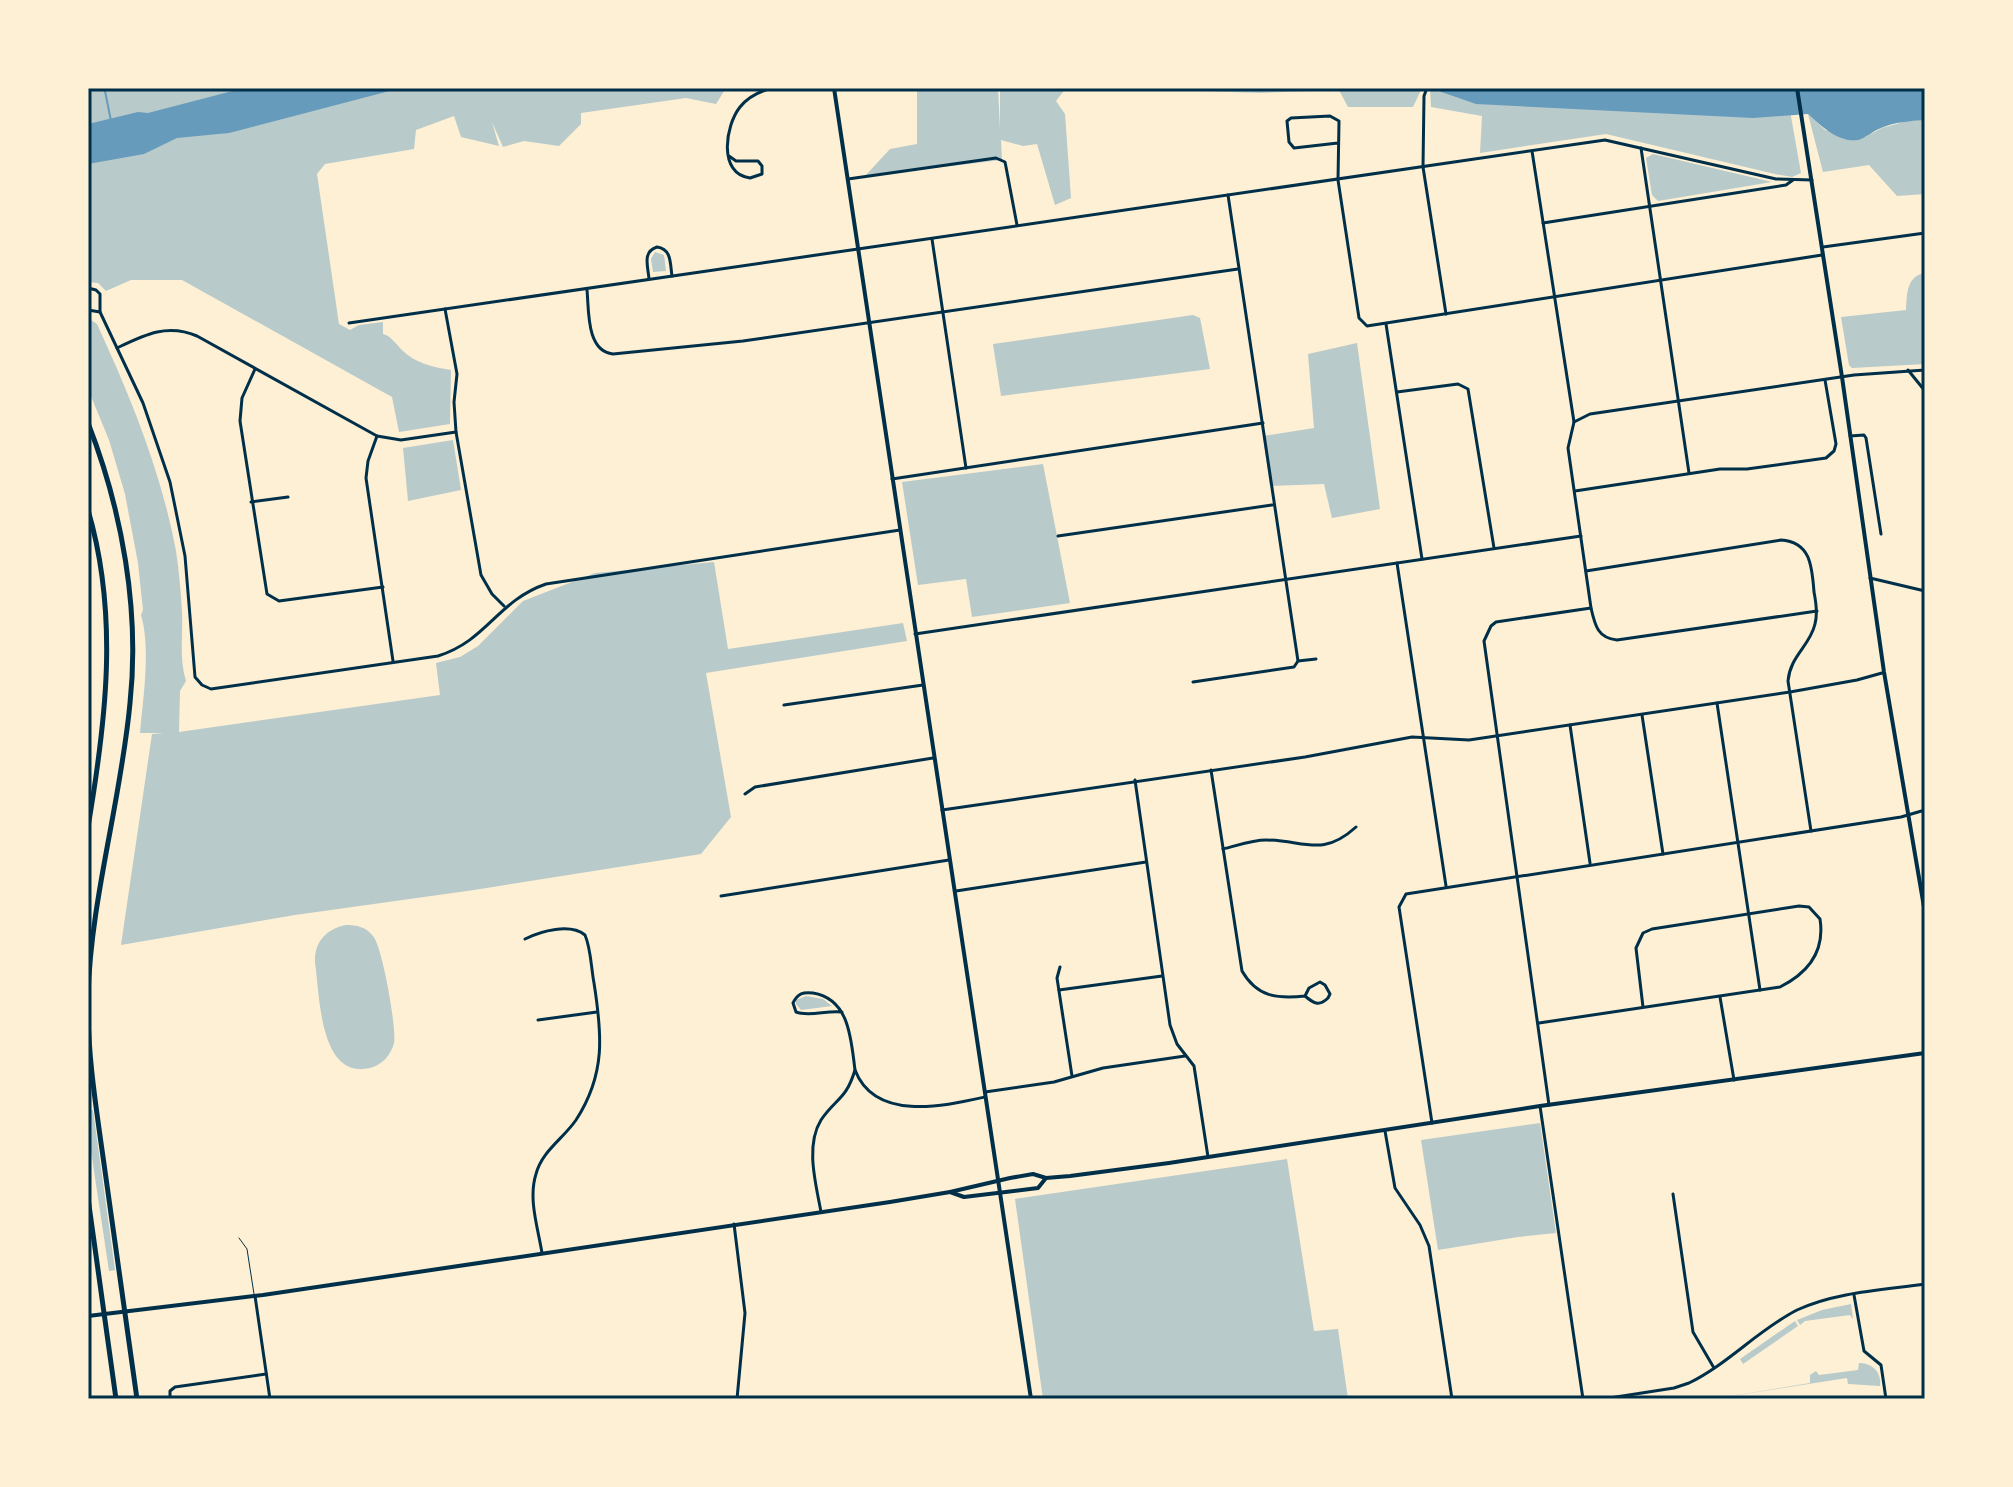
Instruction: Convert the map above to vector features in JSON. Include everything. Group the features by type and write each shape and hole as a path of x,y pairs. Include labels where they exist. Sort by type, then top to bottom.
{"highway":[{"path":"88,423 116,517 126,568 132,630 130,702 99,893 88,998 92,1077 137,1399"},
{"path":"88,510 98,553 108,647 103,728 88,827"},
{"path":"88,1198 116,1399"}],"main road":[{"path":"834,88 1031,1399"},
{"path":"1797,88 1884,672 1925,913"},
{"path":"88,1316 255,1296 821,1212 950,1192 1033,1174 1046,1178 1208,1157 1540,1106 1925,1053"},
{"path":"950,1192 964,1197 1038,1188 1046,1178"}],"street":[{"path":"729,156 736,161 758,161 762,174 756,178 741,177 729,156 728,134 735,114 751,97 773,88"},
{"path":"1427,88 1423,167 1446,314"},
{"path":"1338,143 1294,148 1289,142 1287,121 1291,118 1336,117 1339,124 1338,180 1359,318 1367,326 1824,254"},
{"path":"349,323 1605,140 1776,179 1812,180"},
{"path":"1641,148 1689,473"},
{"path":"1532,151 1574,422 1568,448 1591,608 1599,632 1605,639 1617,640 1817,611"},
{"path":"848,179 996,158 1005,162 1017,225"},
{"path":"1543,223 1786,185 1793,180"},
{"path":"1193,682 1294,667 1298,661 1228,195"},
{"path":"1823,247 1925,233"},
{"path":"932,239 966,468"},
{"path":"649,279 647,256 650,250 657,247 668,254 672,276"},
{"path":"587,290 593,337 598,347 609,354 740,342 1238,269"},
{"path":"88,288 100,294 100,312 143,403 170,482 185,556 194,671 198,683 211,689 438,656 464,646 517,597 546,584 900,530"},
{"path":"445,309 457,374 454,402 456,432 481,575 492,594 505,607"},
{"path":"88,310 100,312"},
{"path":"1386,324 1422,559"},
{"path":"117,348 151,332 180,331 197,336 377,436 401,440 456,432"},
{"path":"255,369 244,392 240,412 265,589 270,597 279,601 383,587"},
{"path":"1908,370 1925,391"},
{"path":"1574,422 1590,414 1825,379 1925,370"},
{"path":"1575,491 1830,456 1836,444 1825,379"},
{"path":"1397,392 1458,384 1468,389 1494,548"},
{"path":"892,479 1263,423"},
{"path":"1850,436 1864,435 1866,438 1881,534"},
{"path":"377,436 366,478 393,662"},
{"path":"251,502 288,497"},
{"path":"1058,536 1274,505"},
{"path":"915,634 1581,536"},
{"path":"1586,571 1781,540 1791,541 1806,551 1811,561 1817,611 1809,638 1792,660 1788,681 1811,831"},
{"path":"1397,563 1446,886"},
{"path":"1870,578 1925,591"},
{"path":"1549,1105 1484,641 1496,622 1591,608"},
{"path":"1298,661 1316,659"},
{"path":"942,810 1423,737 1469,740 1790,692 1884,672"},
{"path":"784,705 923,685"},
{"path":"1717,703 1760,990"},
{"path":"1642,714 1663,854"},
{"path":"1570,725 1590,865"},
{"path":"745,794 755,787 934,758"},
{"path":"1211,770 1242,971 1247,981 1264,994 1285,998 1305,996 1315,1004 1321,1004 1330,994 1320,982 1309,988 1305,996"},
{"path":"1135,780 1170,1025 1177,1044 1194,1066 1208,1157"},
{"path":"1432,1123 1399,907 1401,900 1411,892 1897,818 1925,810"},
{"path":"1223,849 1267,840 1320,846 1348,835 1356,827"},
{"path":"721,896 949,860"},
{"path":"954,891 1146,862"},
{"path":"1918,870 1925,872"},
{"path":"1539,1023 1780,987 1800,976 1809,966 1821,939 1820,919 1809,907 1799,906 1652,929 1643,933 1636,948 1643,1007"},
{"path":"525,939 535,934 561,930 575,929 584,934 601,1047 592,1087 576,1120 544,1156 533,1183 542,1253"},
{"path":"1060,967 1058,990 1072,1076"},
{"path":"1058,990 1162,976"},
{"path":"842,1012 800,1014 793,1008 793,1003 800,993 814,993 827,998 842,1012 849,1027 855,1070 862,1083 872,1093 899,1105 935,1107 1103,1068 1187,1056"},
{"path":"1720,997 1734,1080"},
{"path":"538,1020 598,1011"},
{"path":"821,1212 814,1138 821,1121 847,1092 855,1070"},
{"path":"1540,1106 1583,1399"},
{"path":"1385,1131 1393,1184 1400,1200 1420,1225 1429,1246 1452,1399"},
{"path":"1673,1194 1693,1332 1714,1368"},
{"path":"734,1224 745,1313 737,1399"},
{"path":"1603,1399 1674,1388 1693,1381 1796,1311 1828,1299 1925,1284"},
{"path":"1854,1295 1864,1351 1881,1365 1886,1399"},
{"path":"255,1296 270,1399"},
{"path":"170,1399 170,1391 175,1387 266,1374"}],"lane":[{"path":"239,1238 247,1249 255,1296"}],"shaded area":[{"path":"88,88 726,88 716,104 686,98 581,113 581,124 559,146 524,141 503,147 492,122 499,146 461,137 454,116 416,130 414,149 325,164 317,174 339,324 350,330 359,325 383,322 383,334 412,358 451,370 450,424 399,432 392,397 182,280 131,280 106,291 98,283 88,282"},
{"path":"917,88 998,88 1000,129 1000,88 1066,88 1056,101 1065,114 1071,198 1055,205 1037,144 1023,146 1001,140 1002,160 865,176 890,149 917,144"},
{"path":"1121,88 1422,88 1413,107 1348,107 1339,90 1260,93"},
{"path":"1430,88 1786,88 1801,173 1792,177 1775,174 1606,134 1480,153 1482,116 1431,107"},
{"path":"1808,114 1825,130 1865,137 1882,128 1925,120 1925,194 1897,196 1869,165 1823,172"},
{"path":"1653,154 1772,182 1658,201 1652,195 1646,158"},
{"path":"655,252 664,255 666,271 653,272 651,259"},
{"path":"1925,273 1925,364 1852,368 1841,317 1906,310 1911,282"},
{"path":"1193,315 1200,318 1210,369 1001,396 993,344"},
{"path":"88,318 97,324 133,407 170,521 179,574 186,681 180,691 179,732 440,695 436,663 460,657 478,646 523,601 595,573 714,562 728,649 903,623 907,641 706,673 731,817 701,854 295,915 121,945 152,734 164,733 140,733 146,658 138,563 125,494 109,440 88,389"},
{"path":"1357,343 1380,509 1332,518 1324,484 1270,486 1263,436 1314,428 1308,354"},
{"path":"453,440 461,490 408,501 403,448"},
{"path":"1043,464 1070,603 972,617 966,579 918,585 902,482"},
{"path":"346,925 367,930 377,943 391,1005 393,1047 382,1062 370,1068 353,1068 341,1061 325,1032 321,1013 315,956 319,943 327,933"},
{"path":"806,996 823,999 832,1006 801,1010 796,1000"},
{"path":"88,1110 93,1110 115,1270 109,1271 88,1131"},
{"path":"1540,1123 1556,1233 1438,1250 1421,1140"},
{"path":"1287,1159 1314,1331 1338,1329 1348,1399 1043,1399 1015,1199"},
{"path":"1851,1304 1853,1319 1850,1315 1805,1321 1800,1325 1797,1320 1822,1310"},
{"path":"1795,1321 1798,1326 1743,1364 1740,1359"},
{"path":"1859,1363 1876,1370 1880,1386 1848,1384 1847,1378 1725,1397 1810,1383 1810,1375 1816,1371 1819,1375 1858,1370"}],"water":[{"path":"244,88 401,88 229,133 177,138 144,154 88,164 88,124 138,112 148,113"},
{"path":"1430,88 1925,88 1925,120 1892,124 1861,139 1851,140 1831,133 1808,114 1753,118 1476,104"}],"waterway":[{"path":"105,91 111,121"}]}
